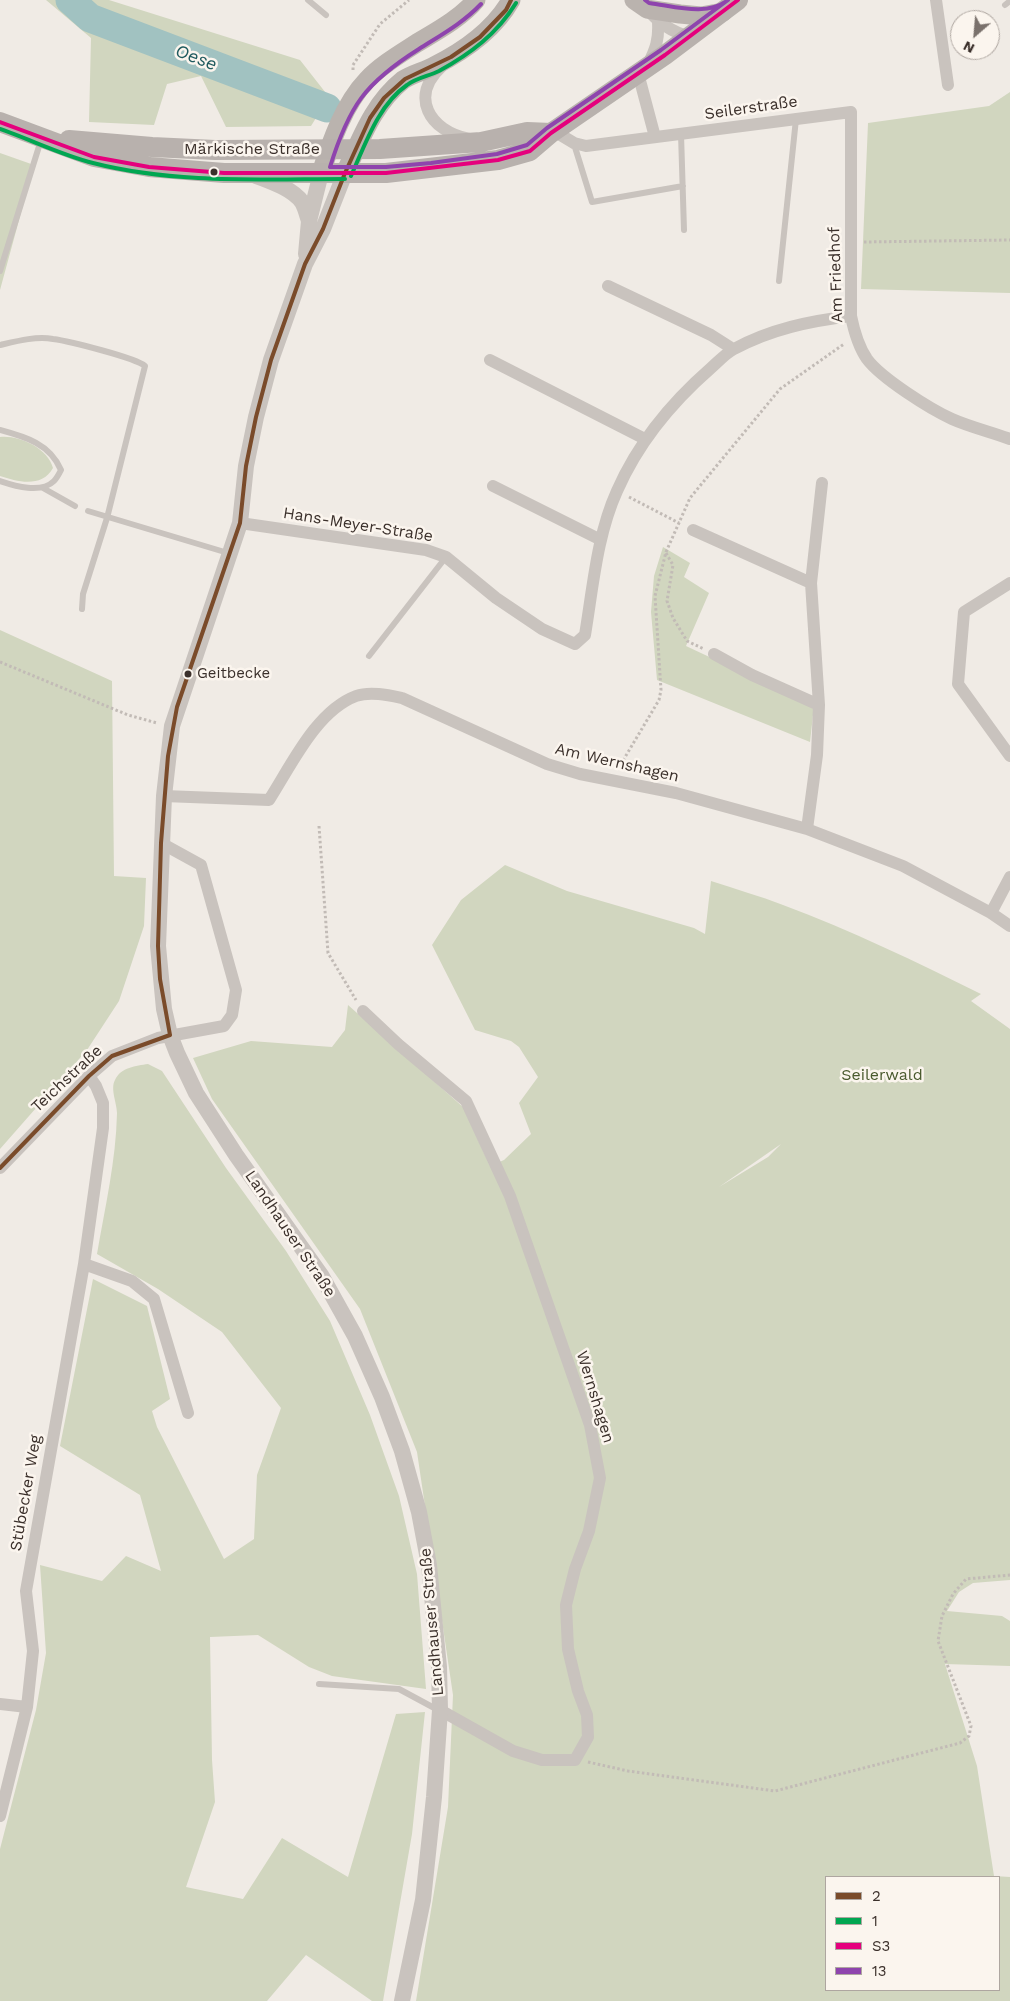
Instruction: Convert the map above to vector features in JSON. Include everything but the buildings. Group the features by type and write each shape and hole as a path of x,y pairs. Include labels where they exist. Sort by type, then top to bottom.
{"main road":[{"path":"321,173 329,149 351,102 367,80 390,61 459,16 476,0"},
{"path":"345,173 370,118 384,98 405,79 452,57 480,37 506,10 511,0"},
{"path":"646,10 701,16 730,6"},
{"name":"Märkische Straße","path":"42,137 94,157 149,167 250,173 386,173 498,160 530,151 552,132 689,37 730,6"},
{"path":"0,122 42,137"},
{"name":"Märkische Straße","path":"42,137 152,148 215,150 390,149 481,142 527,132 552,132"}],"street":[{"path":"936,0 948,85"},
{"path":"646,10 671,31 689,37"},
{"path":"646,10 659,36 656,49 642,70 655,138"},
{"path":"452,57 429,81 426,91 426,108 438,124 450,132 463,138 481,142"},
{"name":"Seilerstraße","path":"552,132 574,143 586,146 851,112"},
{"name":"Am Friedhof","path":"851,112 851,316 855,336 867,359 897,386 951,419 1010,439"},
{"path":"250,173 289,191 297,197 303,203 309,221"},
{"path":"305,264 309,221 321,173"},
{"path":"161,842 201,865 236,990 232,1015 224,1026 170,1036 160,979 158,946 161,842 172,726 240,523 246,466 256,416 271,360 305,264 323,230 345,173"},
{"path":"608,286 711,335 733,349"},
{"name":"Hans-Meyer-Straße","path":"240,523 426,550 446,557 496,598 534,624 574,644 585,635 601,540 617,491 645,439 689,387 733,349 768,334 808,322 851,316"},
{"path":"490,360 645,439"},
{"path":"807,829 817,755 819,705 811,583 822,483"},
{"path":"493,486 601,540"},
{"path":"693,530 811,583"},
{"path":"1010,583 964,612 958,684 1010,756"},
{"path":"714,654 752,675 819,705"},
{"name":"Am Wernshagen","path":"164,796 269,800 308,737 335,708 358,696 384,694 402,698 547,764 580,774 676,793 807,829 903,866 991,913 1010,926"},
{"path":"991,913 1010,877"},
{"name":"Wernshagen","path":"363,1011 398,1044 466,1101 510,1196 590,1425 600,1478 589,1531 575,1569 566,1605 568,1649 578,1691 587,1714 588,1737 575,1760"},
{"name":"Teichstraße","path":"0,1168 89,1076 112,1056 170,1036"},
{"name":"Landhauser Straße","path":"170,1036 196,1093 236,1155 321,1275 355,1336 382,1398 402,1451 419,1512 429,1565 439,1667 440,1710 434,1797 423,1900 402,2001"},
{"name":"Stübecker Weg","path":"0,1816 27,1707 32,1652 26,1591 84,1264 103,1128 103,1103 96,1086 89,1076"},
{"path":"84,1264 132,1281 154,1299 188,1413"},
{"path":"0,1704 27,1707"},
{"path":"440,1710 513,1751 542,1760 575,1760"}],"lane":[{"path":"308,0 326,15"},
{"path":"778,281 796,119"},
{"path":"681,134 684,230"},
{"path":"0,271 42,137"},
{"path":"574,143 592,202 683,186"},
{"path":"0,345 20,340 52,338 125,357 140,362 145,366 107,518 83,594 82,609"},
{"path":"0,430 29,438 46,448 56,460 61,470 54,481 43,488"},
{"path":"0,481 15,486 43,488 75,506"},
{"path":"88,511 230,554"},
{"path":"369,656 446,557"},
{"path":"319,1684 399,1689 440,1710"}],"path":[{"path":"353,74 354,65 380,24 409,0"},
{"path":"851,244 863,242 1010,240"},
{"path":"612,780 658,700 661,690 655,596 666,552 690,498 780,389 855,336"},
{"path":"617,491 679,523"},
{"path":"666,552 673,565 668,601 673,618 687,641 714,654"},
{"path":"0,662 128,715 172,726"},
{"path":"319,826 328,953 363,1011"},
{"path":"575,1760 628,1771 775,1791 960,1743 969,1736 971,1726 938,1641 942,1616 953,1594 966,1579 1010,1575"}],"green space":[{"path":"46,0 109,0 300,60 329,97 311,126 226,127 201,76 167,84 154,125 89,122 91,38"},
{"path":"1010,92 1010,293 861,289 868,123 989,106"},
{"path":"0,153 34,165 0,290"},
{"path":"0,437 16,438 32,444 45,454 53,468 43,479 36,481 14,480 0,476"},
{"path":"663,547 690,563 684,577 709,593 686,646 814,706 810,742 657,680 651,612 654,576"},
{"path":"0,630 112,681 114,876 146,878 144,926 119,1001 87,1050 0,1149"},
{"name":"Seilerwald","path":"505,865 567,891 694,928 705,934 711,881 774,902 833,925 908,958 981,994 971,1001 1010,1029 1010,1580 973,1583 959,1592 947,1611 1002,1616 1010,1621 1010,1666 945,1664 977,1766 994,1876 825,1876 825,1991 1000,1991 1000,1876 1010,1877 1010,2001 416,2001 448,1807 453,1695 417,1452 360,1309 212,1099 193,1058 251,1041 332,1047 345,1030 348,1005 463,1107 490,1166 504,1160 531,1134 519,1103 538,1077 519,1047 511,1041 475,1030 432,945 461,900","holes":["781,1144 768,1157 719,1187"]},
{"path":"148,1064 162,1071 226,1168 286,1251 330,1321 370,1415 399,1496 417,1574 426,1689 332,1676 309,1667 258,1635 210,1637 212,1760 215,1802 186,1887 243,1899 282,1838 348,1877 396,1714 425,1712 412,1834 383,2001 372,2001 306,1955 267,2001 0,2001 0,1849 36,1710 46,1653 40,1565 102,1581 126,1556 161,1571 140,1495 60,1446 93,1279 147,1306 170,1399 152,1411 157,1427 224,1559 254,1539 257,1475 281,1408 222,1332 158,1289 97,1254 115,1149 117,1113 113,1092 115,1080 125,1070"}],"waterway":[{"name":"Oese","path":"70,0 90,18 327,108"}],"transit line":[{"name":"2","path":"170,1035 160,979 158,946 161,843 168,756 177,707 240,523 246,466 256,417 271,360 305,264 323,229 345,173 370,118 384,98 405,79 451,57 480,37 506,10 511,0"},
{"name":"13","path":"645,0 649,3 690,9 710,8 728,0"},
{"name":"13","path":"481,4 459,23 400,61 372,85 352,112 330,167 386,167 431,163 497,154 527,145 547,128 661,50 728,0"},
{"name":"S3","path":"0,122 94,157 149,167 224,173 386,173 498,160 530,151 551,133 665,55 738,0"},
{"name":"1","path":"351,176 373,126 397,93 418,79 439,71 472,50 491,34 516,3"},
{"name":"1","path":"0,129 82,160 124,170 219,179 345,179"},
{"name":"2","path":"0,1168 89,1076 112,1056 170,1035"}],"place":[{"name":"Geitbecke","path":"188,674"}]}
